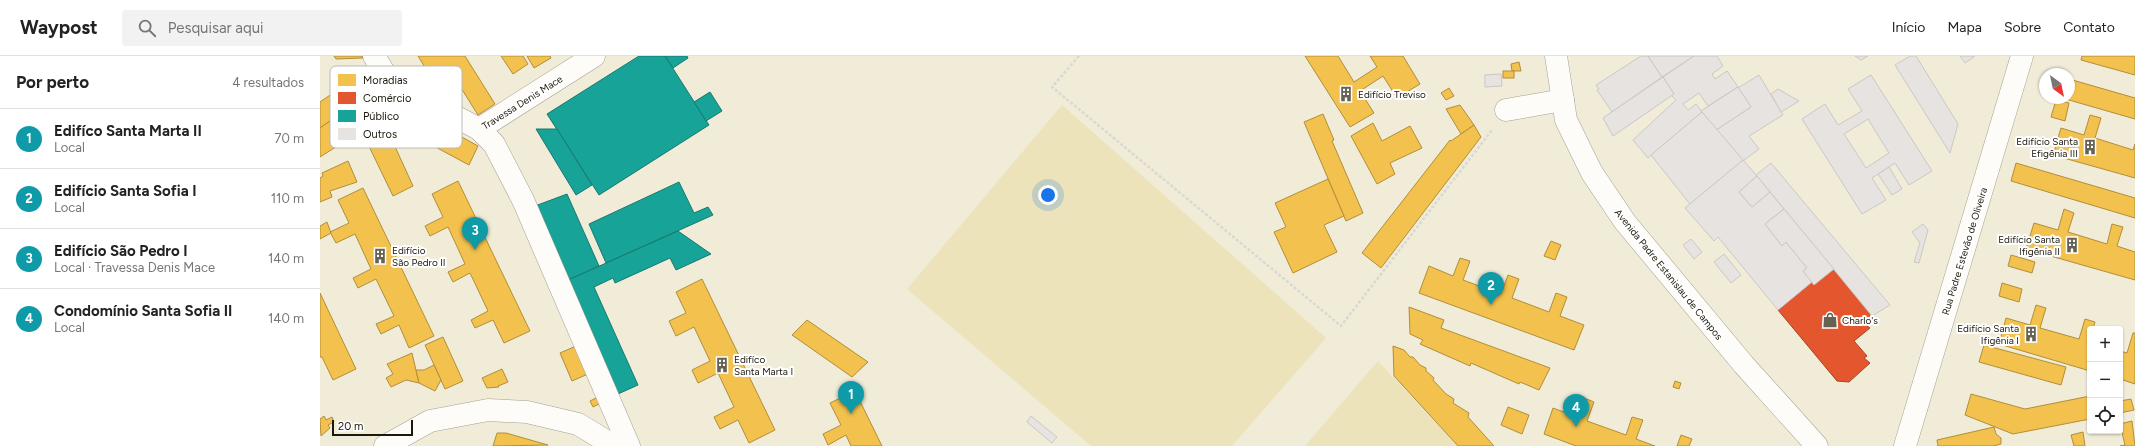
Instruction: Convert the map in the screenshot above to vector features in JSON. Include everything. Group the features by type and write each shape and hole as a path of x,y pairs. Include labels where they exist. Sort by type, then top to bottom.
{"street":[{"name":"Travessa Denis Mace","path":"374,56 380,66"},
{"name":"Travessa Denis Mace","path":"462,120 480,129 594,56"},
{"name":"Avenida Padre Estanislau de Campos","path":"1556,56 1566,120 1592,172 1625,222 1744,364 1817,446"},
{"name":"Rua Padre Estevão de Oliveira","path":"1905,446 2022,56"},
{"path":"1506,110 1563,100"},
{"path":"480,129 494,144 523,200 629,446"},
{"path":"385,446 430,421 488,410 527,412 578,424 614,446"}],"path":[{"path":"1080,56 1052,87 1341,326 1506,110"}],"shaded area":[{"path":"1062,105 1326,338 1232,446 1091,446 907,289"},
{"path":"1378,361 1457,446 1305,446"}],"building: Moradias":[{"path":"334,56 362,56 363,58 336,59"},
{"path":"418,56 465,56 495,104 478,115 462,90 462,66 424,66"},
{"path":"501,56 523,56 528,64 513,74"},
{"path":"527,56 550,56 551,58 534,68"},
{"name":"Edifício Treviso","path":"1305,56 1338,56 1354,82 1377,67 1370,56 1403,56 1420,84 1397,98 1383,76 1360,91 1374,113 1350,127"},
{"path":"2082,56 2135,56 2135,75 2081,60"},
{"path":"1519,62 1521,71 1512,71 1511,64"},
{"path":"1503,71 1514,71 1514,78 1503,78"},
{"path":"2075,81 2135,98 2135,119 2075,102"},
{"path":"1449,88 1454,96 1446,100 1441,93"},
{"path":"330,95 330,121 320,128 320,102"},
{"path":"2055,104 2069,104 2065,121 2051,117"},
{"path":"1460,105 1474,125 1461,134 1446,109"},
{"path":"1323,114 1334,140 1332,141 1363,213 1346,221 1304,122"},
{"name":"Edifício Santa Efigênia III","path":"2090,115 2101,118 2095,138 2133,150 2135,144 2135,178 2053,155 2061,128 2084,135"},
{"path":"330,121 330,148 334,148 320,157 320,128"},
{"path":"1373,123 1382,141 1410,126 1422,148 1390,163 1395,174 1377,184 1351,136"},
{"path":"1474,125 1481,137 1381,268 1362,253 1450,140 1451,141"},
{"path":"462,137 478,146 469,165 437,148 462,148"},
{"path":"370,148 396,148 413,186 393,196"},
{"path":"348,161 357,182 330,191 332,197 320,202 320,178 323,176 322,173"},
{"path":"2016,163 2135,198 2135,218 2011,181"},
{"path":"1328,179 1344,216 1324,225 1337,252 1293,273 1274,232 1286,227 1275,203"},
{"path":"458,181 530,331 504,343 493,320 475,328 471,320 488,311 470,273 453,282 448,272 465,264 448,227 430,236 425,226 443,217 432,194"},
{"name":"Edifício São Pedro II","path":"363,188 434,336 409,348 399,325 381,334 376,324 394,316 376,279 358,288 353,278 371,269 355,234 336,243 330,232 349,223 338,200"},
{"name":"Edifício Santa Ifigênia II","path":"2064,209 2074,213 2068,232 2107,244 2112,224 2123,227 2117,246 2135,252 2135,280 2026,249 2034,223 2058,230"},
{"path":"327,222 331,233 320,239 320,226"},
{"path":"1551,241 1561,245 1555,260 1544,256"},
{"path":"2011,255 2035,262 2032,273 2008,266"},
{"path":"1460,258 1470,261 1463,280 1501,294 1508,275 1519,279 1512,298 1549,312 1556,293 1567,297 1560,316 1584,325 1574,350 1419,293 1429,266 1453,276"},
{"name":"Edifíco Santa Marta I","path":"702,279 775,430 749,443 738,420 720,429 714,417 734,407 718,373 698,383 692,370 710,361 694,327 676,336 669,321 686,313 676,292"},
{"path":"2002,283 2022,289 2019,302 1999,296"},
{"path":"320,293 356,369 333,380 322,357 320,357"},
{"name":"Edifício Santa Ifigênia I","path":"2036,305 2046,308 2040,328 2079,339 2085,319 2095,322 2094,326 2087,326 2087,370 1999,344 2006,318 2030,325"},
{"path":"1409,307 1444,320 1441,328 1550,368 1539,390 1520,382 1519,384 1471,363 1470,366 1420,344 1423,340 1410,334"},
{"path":"807,320 868,362 852,377 792,335"},
{"path":"2133,333 2135,333 2135,384 2123,380 2123,352 2127,353"},
{"path":"443,337 463,381 445,389 425,345"},
{"path":"1984,345 2066,367 2061,385 1979,362"},
{"path":"576,346 588,374 572,381 560,353"},
{"path":"1393,346 1404,350 1410,357 1413,357 1420,365 1426,368 1426,371 1434,378 1433,380 1446,394 1454,399 1453,403 1469,413 1468,417 1494,446 1458,446 1394,376"},
{"path":"412,353 419,383 406,380 391,387 386,378 393,374 387,364"},
{"path":"434,365 441,380 435,391 419,383 416,370 424,370"},
{"path":"502,369 508,382 498,386 499,387 487,388 482,378"},
{"path":"1675,381 1681,383 1679,389 1673,387"},
{"path":"855,391 882,446 851,446 846,435 828,445 823,434 841,425 830,403"},
{"path":"1971,394 2025,409 2087,397 2087,420 2013,434 1965,415"},
{"path":"598,397 601,403 593,407 590,401"},
{"path":"1584,398 1594,402 1587,421 1626,435 1632,417 1643,420 1636,439 1655,446 1576,446 1544,434 1553,408 1577,417"},
{"path":"2131,399 2134,410 2123,412 2123,400"},
{"path":"1508,407 1529,415 1522,434 1501,425"},
{"path":"324,416 326,420 332,417 334,422 328,425 330,428 321,436 320,419"},
{"path":"2132,421 2135,446 2120,446 2125,445 2122,434 2123,423"},
{"path":"1994,427 1996,434 2001,438 2001,444 1993,446 1938,446 1937,440"},
{"path":"2083,432 2085,446 2074,446 2071,435"},
{"path":"497,433 506,433 548,445 493,446"},
{"path":"1681,435 1692,439 1689,446 1677,446"}],"building: Comércio":[{"path":"1834,269 1876,320 1867,326 1870,328 1854,341 1867,356 1864,358 1870,363 1849,382 1837,381 1778,310 1812,282 1814,285"}],"building: Público":[{"path":"639,56 665,56 709,125 599,195 547,114"},
{"path":"665,56 687,56 688,58 673,68"},
{"path":"710,92 722,111 706,121 694,102"},
{"path":"536,129 557,129 592,185 576,195"},
{"path":"679,182 694,213 708,207 713,215 606,263 589,224"},
{"path":"567,194 599,266 568,280 535,206"},
{"path":"678,231 711,254 676,270 670,258 615,283 613,278 594,287 638,385 618,394 568,280"}],"building: Outros":[{"path":"1641,56 1648,56 1662,77 1612,112 1597,90 1599,89 1596,85"},
{"path":"1648,56 1694,56 1662,77"},
{"path":"1694,56 1717,56 1723,66 1712,74 1715,79 1727,71 1738,87 1708,106 1699,93 1683,104 1688,110 1696,104 1702,112 1648,158 1633,140 1676,100 1671,95 1674,94 1663,77"},
{"path":"1855,56 1868,56 1861,60"},
{"path":"1910,56 1916,56 1958,124 1950,153 1895,65"},
{"path":"1960,56 1975,56 1965,63"},
{"path":"1501,74 1502,86 1485,87 1485,75"},
{"path":"1759,75 1783,115 1749,136 1759,149 1743,161 1716,130 1751,107 1738,88"},
{"path":"1871,75 1932,171 1909,185 1895,163 1872,178 1886,200 1862,214 1802,119 1825,104 1838,125 1862,111 1848,89","holes":["1868,119 1889,153 1866,168 1844,134"]},
{"path":"1663,77 1674,94 1613,136 1603,118"},
{"path":"1738,87 1751,107 1716,130 1701,111"},
{"path":"1778,89 1799,101 1781,112 1771,94"},
{"path":"1702,112 1743,160 1690,204 1651,155"},
{"path":"1743,160 1757,176 1739,192 1752,207 1770,192 1784,209 1765,224 1782,246 1786,242 1807,268 1803,271 1812,282 1778,310 1718,237 1714,241 1685,208"},
{"path":"1771,163 1890,305 1872,316 1756,175"},
{"path":"1889,167 1902,189 1892,195 1878,174"},
{"path":"1757,176 1770,192 1752,207 1739,192"},
{"path":"1784,209 1834,269 1814,285 1803,271 1807,268 1786,242 1782,246 1765,224"},
{"path":"1923,224 1928,230 1919,263 1914,262 1920,243 1912,232"},
{"path":"1691,239 1702,252 1694,259 1683,245"},
{"path":"1724,254 1741,275 1731,283 1714,262"},
{"path":"1031,416 1057,437 1052,443 1027,422"}],"place":[{"name":"Edifício Treviso","path":"1346,94"},
{"name":"Edifício Santa Efigênia III","path":"2090,147"},
{"name":"Edifício Santa Ifigênia II","path":"2072,245"},
{"name":"Edifício São Pedro I","path":"475,250"},
{"name":"Edifício São Pedro II","path":"380,256"},
{"name":"Edifício Santa Sofia I","path":"1491,305"},
{"name":"Charlo's","path":"1830,320"},
{"name":"Edifício Santa Ifigênia I","path":"2031,334"},
{"name":"Edifíco Santa Marta I","path":"722,365"},
{"name":"Edifíco Santa Marta II","path":"851,414"},
{"name":"Condomínio Santa Sofia II","path":"1576,427"}]}
